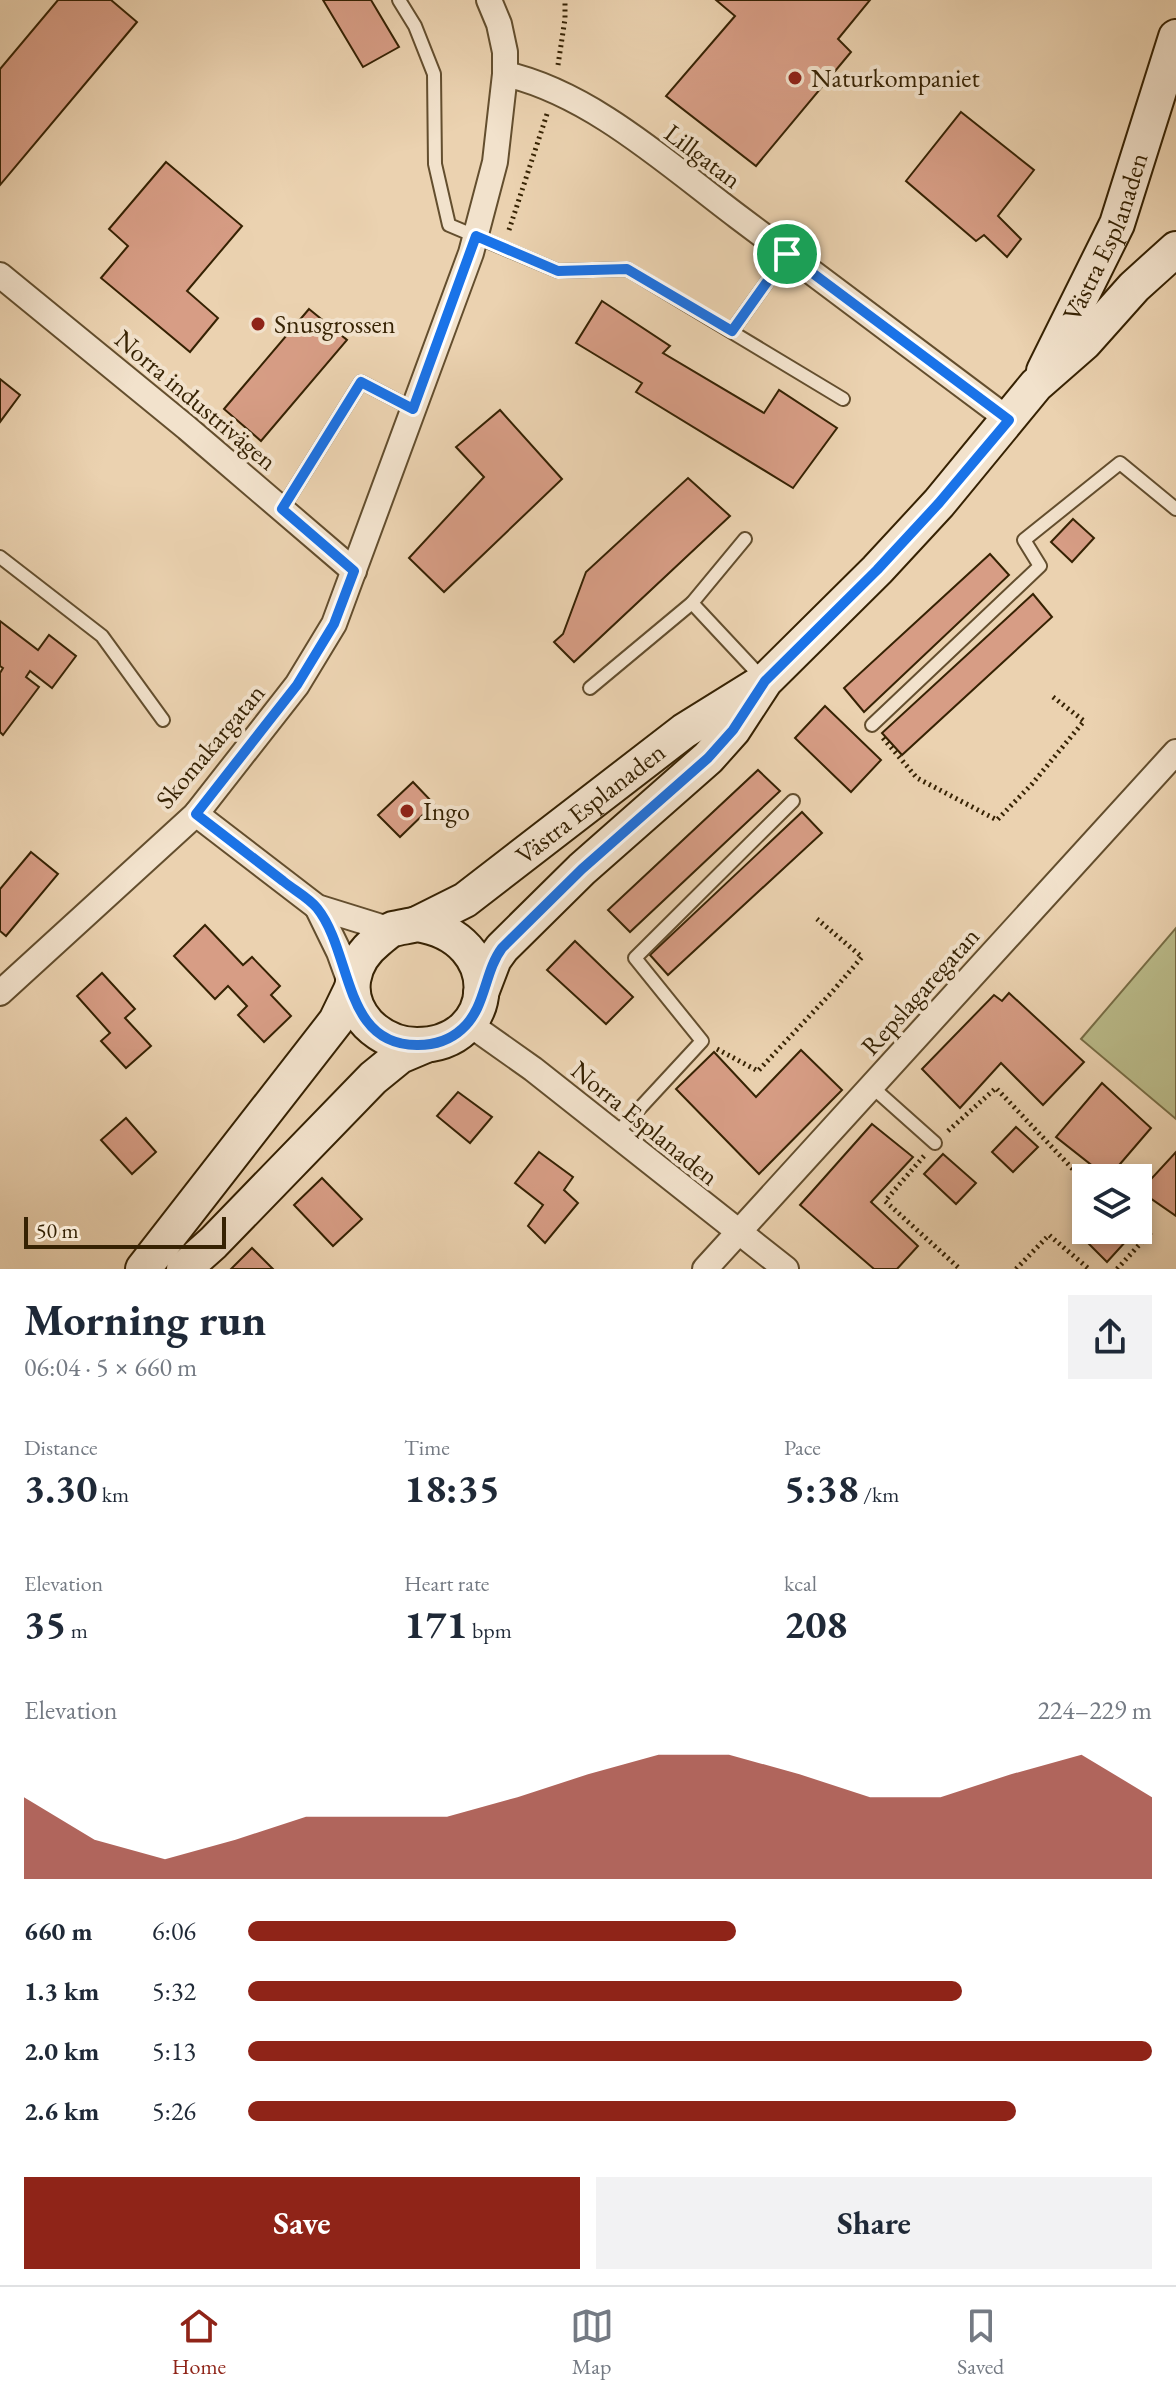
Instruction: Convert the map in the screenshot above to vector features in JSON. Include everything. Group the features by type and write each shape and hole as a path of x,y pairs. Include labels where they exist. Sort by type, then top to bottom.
{"street":[{"name":"Skomakargatan","path":"1,991 196,814 297,685 334,624 476,236 495,162 505,52 499,24 489,0"},
{"name":"Västra Esplanaden","path":"474,1008 494,959 502,948 582,869 708,758 733,730 765,681 877,570 939,503 1036,385 1117,224 1176,37"},
{"name":"Lillgatan","path":"505,74 554,89 623,131 1009,420"},
{"name":"Västra Esplanaden","path":"1036,385 1084,343 1134,287 1176,249"},
{"name":"Norra industrivägen","path":"0,275 354,571"},
{"name":"Västra Esplanaden","path":"404,927 465,900 684,731 765,681"},
{"name":"Repslagaregatan","path":"705,1269 1176,752"},
{"path":"196,814 317,907 404,927 438,927 463,943 474,955 482,978 474,1008 461,1031 434,1045 402,1045 375,1031 359,1013 339,952 317,907"},
{"path":"143,1269 336,1021 352,988 354,967 368,947 404,927"},
{"name":"Norra Esplanaden","path":"474,1008 533,1069 786,1269"},
{"path":"184,1269 373,1078 400,1056 426,1045"}],"lane":[{"path":"399,0 415,26 434,74 435,164 449,225 558,271 627,269 843,399"},
{"path":"732,331 787,254"},
{"path":"282,509 361,382 413,409"},
{"path":"872,725 1040,566 1024,540 1120,463 1176,509"},
{"path":"590,688 692,603 745,539"},
{"path":"0,557 102,636 163,720"},
{"path":"692,603 765,681"},
{"path":"615,1135 702,1041 635,958 793,801"},
{"path":"871,1086 935,1143"}],"path":[{"path":"872,725 917,778 997,820 1032,784 1084,721 1053,697"},
{"path":"702,1041 758,1071 862,957 817,919"},
{"path":"960,1269 885,1201 935,1143 996,1088 1072,1168"},
{"path":"1016,1269 1049,1235 1089,1269"},
{"path":"1117,1269 1140,1244"}],"green space":[{"path":"1176,928 1176,1119 1081,1039"}],"building":[{"path":"58,0 111,0 137,22 0,185 0,69"},
{"path":"323,0 371,0 399,47 363,67"},
{"path":"716,0 870,0 838,39 851,52 756,166 666,96 735,16"},
{"path":"961,112 1034,170 998,216 1021,239 1007,257 984,235 976,241 906,181"},
{"path":"166,162 242,226 187,291 218,318 190,352 101,278 128,246 109,229"},
{"path":"602,301 670,346 663,353 764,413 779,390 837,428 793,488 636,392 642,383 576,343"},
{"path":"309,309 347,340 261,441 224,409"},
{"path":"0,379 20,395 0,422"},
{"path":"500,410 562,479 444,592 409,558 484,477 456,447"},
{"path":"688,478 730,516 574,662 554,642 563,634 586,572"},
{"path":"1073,519 1094,538 1072,562 1051,542"},
{"path":"990,554 1009,575 864,712 844,688"},
{"path":"1033,594 1052,617 902,755 882,733"},
{"path":"0,621 38,650 49,635 76,656 52,688 30,671 26,677 39,687 3,735 0,732 0,673 3,668 0,666"},
{"path":"825,706 881,760 851,792 795,738"},
{"path":"758,770 780,791 630,932 608,910"},
{"path":"413,782 434,804 400,837 378,815"},
{"path":"802,812 822,833 668,975 650,955"},
{"path":"31,852 58,874 6,936 0,931 0,889"},
{"path":"205,925 243,965 252,957 280,986 271,995 291,1016 264,1042 238,1015 247,1006 228,986 215,999 174,956"},
{"path":"575,941 633,997 606,1024 547,970"},
{"path":"102,973 135,1009 125,1018 151,1046 126,1068 101,1041 110,1033 77,996"},
{"path":"1009,993 1084,1062 1043,1105 1001,1063 960,1108 922,1069 994,995 1002,1001"},
{"path":"801,1050 842,1090 759,1174 676,1089 714,1052 756,1097"},
{"path":"1102,1083 1151,1128 1120,1164 1090,1164 1056,1137"},
{"path":"458,1092 492,1117 470,1143 437,1116"},
{"path":"126,1118 156,1152 132,1174 101,1140"},
{"path":"872,1124 913,1157 871,1202 918,1246 897,1269 874,1269 800,1205"},
{"path":"1016,1127 1038,1147 1013,1172 992,1152"},
{"path":"539,1152 573,1177 564,1190 578,1203 545,1243 528,1226 543,1205 515,1183"},
{"path":"1176,1152 1176,1216 1152,1199 1152,1178"},
{"path":"943,1154 976,1183 956,1204 924,1174"},
{"path":"322,1178 362,1219 333,1246 294,1205"},
{"path":"1089,1244 1123,1244 1107,1262"},
{"path":"252,1248 273,1269 231,1269"}],"place":[{"name":"Naturkompaniet","path":"795,78"},
{"name":"Snusgrossen","path":"258,324"},
{"name":"Ingo","path":"407,811"}],"route":[{"path":"476,236 558,271 627,269 732,331 787,254 1009,420 877,570 765,681 733,730 708,758 582,869 502,948 494,959 480,1002 461,1031 434,1045 402,1045 375,1031 359,1013 339,952 317,907 196,814 297,685 334,624 354,571 282,509 361,382 413,409 476,236"}]}
